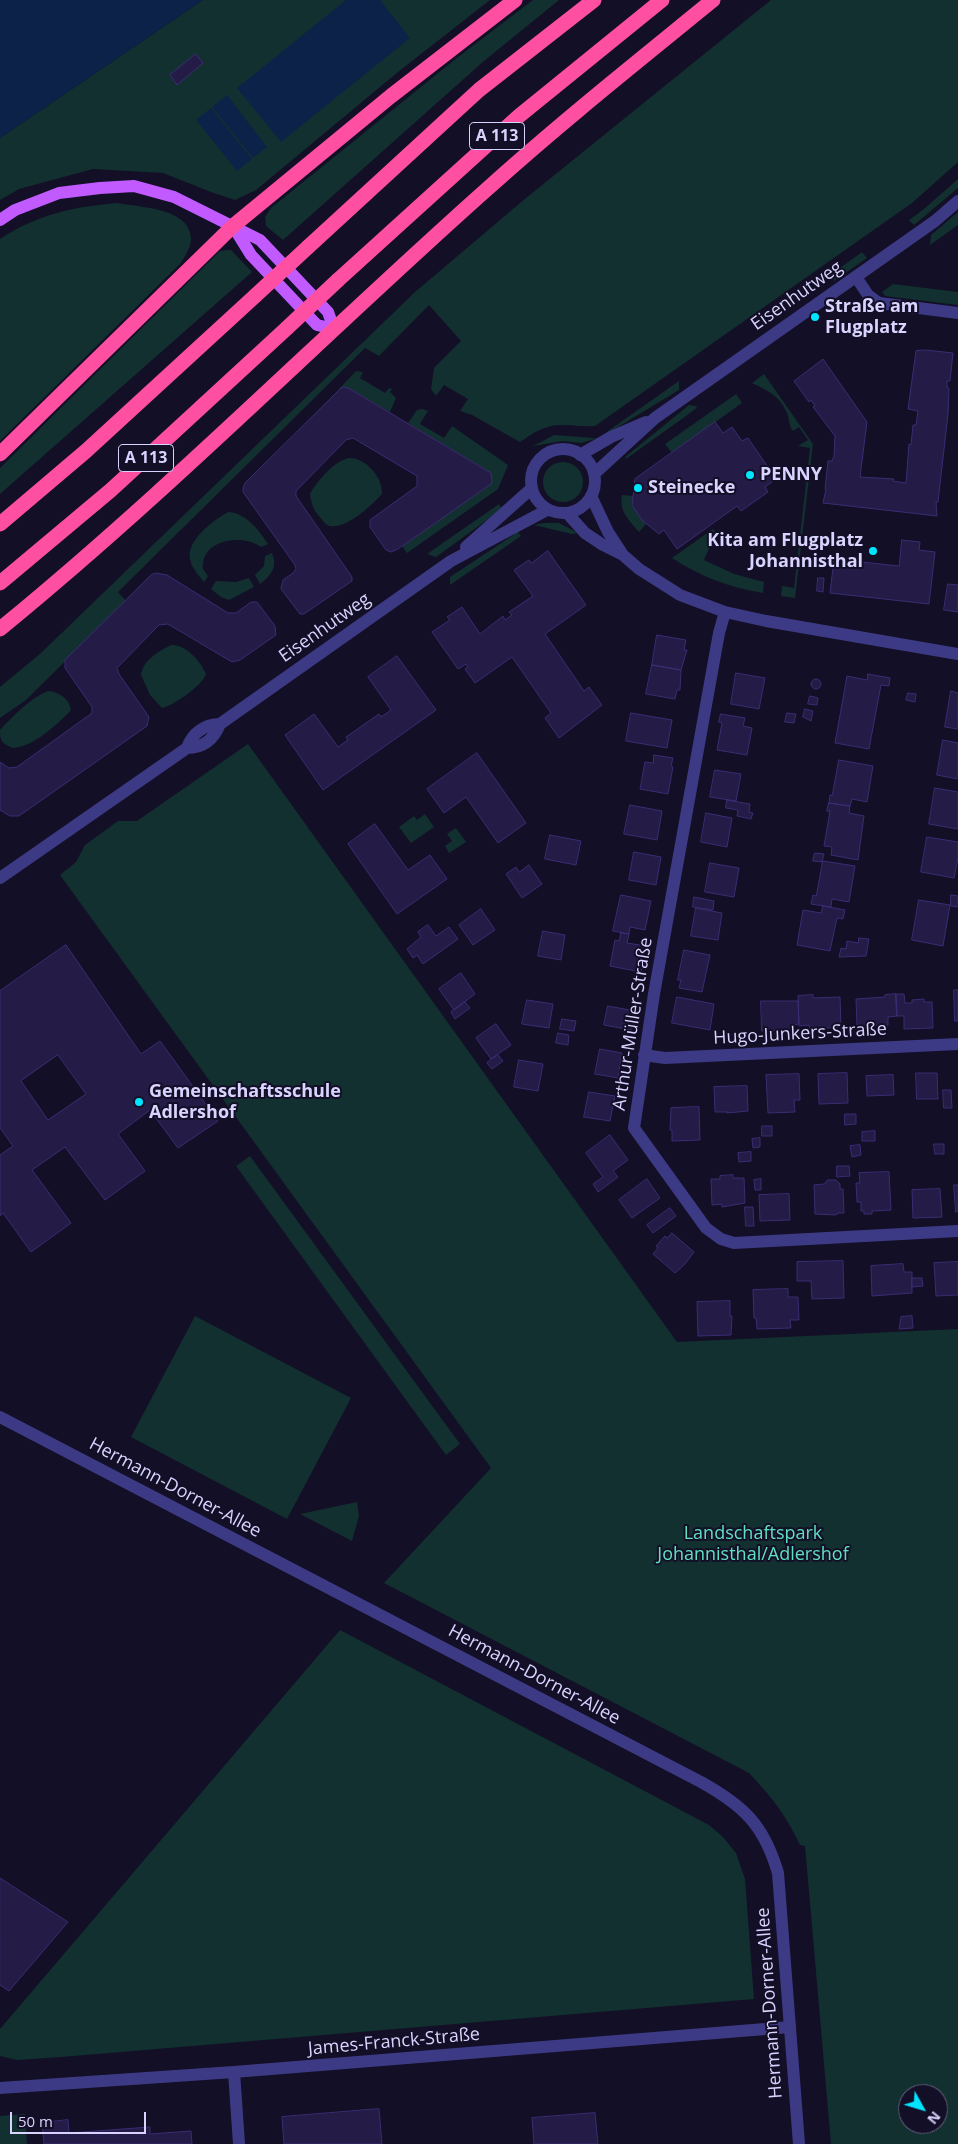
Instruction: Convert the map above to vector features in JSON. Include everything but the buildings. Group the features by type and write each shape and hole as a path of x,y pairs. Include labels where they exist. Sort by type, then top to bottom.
{"highway":[{"path":"0,454 233,226 384,102 515,0"},
{"name":"A 113","path":"0,524 86,451 479,90 594,0"},
{"name":"A 113","path":"0,583 111,490 519,116 662,0"},
{"path":"0,629 132,517 486,189 713,0"}],"main road":[{"path":"0,220 14,210 59,194 100,188 134,186 174,197 233,226 251,255 317,324 334,330"}],"street":[{"name":"Eisenhutweg","path":"594,474 655,418 935,221 958,200"},
{"path":"856,277 868,294 879,303 958,313"},
{"name":"Eisenhutweg","path":"580,455 611,437 655,418"},
{"path":"564,450 580,455 586,460 594,474 594,489 591,496 577,510 567,513 547,510 540,504 532,488 532,475 535,466 548,453 564,450"},
{"name":"Eisenhutweg","path":"0,878 187,748 198,748 205,744 216,735 220,724 451,561 532,488"},
{"path":"591,496 608,532 623,555"},
{"name":"Eisenhutweg","path":"451,561 547,510"},
{"path":"567,513 585,533 623,555 639,569 680,595 725,612 766,621 958,654"},
{"name":"Arthur-Müller-Straße","path":"725,612 715,653 644,1055 634,1128 706,1228 721,1240 734,1243 958,1231"},
{"name":"Hugo-Junkers-Straße","path":"644,1055 665,1058 958,1044"},
{"name":"Hermann-Dorner-Allee","path":"0,1417 701,1782 742,1808 764,1837 778,1873 799,2144"},
{"name":"James-Franck-Straße","path":"0,2088 234,2072 790,2027"},
{"path":"234,2072 239,2144"}],"green space":[{"path":"203,0 490,0 398,72 256,190 235,200 163,173 93,169 19,189 0,200 0,138"},
{"path":"533,0 559,0 484,61 283,240 266,226 265,217 271,208 458,57"},
{"path":"771,0 958,0 958,162 912,203 595,426 558,425 546,427 520,442 472,415 460,411 468,399 444,385 436,396 431,389 434,368 461,341 429,305 379,356 365,348 118,592 126,601 26,700 0,718 0,687 41,653 415,292 526,198"},
{"path":"958,179 958,188 914,225 909,220 924,209"},
{"path":"117,203 162,211 183,221 189,229 191,239 188,251 181,263 0,441 0,239 28,223 56,213"},
{"path":"958,212 958,225 930,245 931,235"},
{"path":"231,250 252,272 0,494 0,468 220,251"},
{"path":"862,252 867,258 834,281 830,275"},
{"path":"893,284 958,292 958,305 885,296 882,292"},
{"path":"356,371 363,372 360,378 385,393 389,388 392,389 390,392 396,398 390,412 348,388 339,389"},
{"path":"764,374 813,444 795,598 781,596 782,586 794,588 810,448 798,446 808,440 799,427 793,431 790,427 787,413 777,398 752,383"},
{"path":"679,381 679,390 608,433 608,431"},
{"path":"736,394 742,403 672,453 665,444"},
{"path":"689,405 696,406 697,408 626,459 625,457"},
{"path":"417,410 428,411 420,424 444,438 452,426 508,465 498,489 407,553 402,546 491,484 491,473 408,423"},
{"path":"554,435 595,439 581,443 563,441 533,446"},
{"path":"349,458 361,461 372,470 380,481 382,494 366,510 351,520 337,526 330,526 315,511 310,494 326,472"},
{"path":"567,462 574,465 580,471 583,482 582,490 574,499 567,502 559,502 552,499 544,490 543,478 546,471 555,463"},
{"path":"622,495 633,496 632,505 646,524 639,532 623,511"},
{"path":"499,504 502,509 436,557 427,554"},
{"path":"228,512 241,515 246,519 256,528 268,544 261,547 243,540 234,540 215,546 208,551 204,559 203,569 208,576 204,582 190,559 192,545 202,531"},
{"path":"559,523 578,533 572,534 534,525"},
{"path":"713,529 716,532 704,560 734,574 764,582 763,593 739,588 716,580 672,558"},
{"path":"518,532 521,536 450,585 450,577"},
{"path":"272,553 274,567 267,578 260,584 255,575 264,566 265,556"},
{"path":"249,578 254,587 229,600 221,597 211,589 216,581 236,582"},
{"path":"171,645 182,647 192,654 206,674 204,679 187,694 162,708 150,695 141,675 148,660"},
{"path":"48,691 63,696 71,710 52,728 29,744 13,748 6,745 0,737 0,730 28,703"},
{"name":"Landschaftspark Johannisthal/Adlershof","path":"248,744 677,1342 958,1329 958,2144 831,2144 805,1846 800,1845 778,1806 749,1773 384,1583 491,1468 60,875 76,862 85,845 118,821 137,821"},
{"path":"425,814 434,827 411,843 399,827 414,816 417,820"},
{"path":"456,828 466,842 449,853 445,846 452,841 447,834"},
{"path":"250,1156 460,1444 446,1455 236,1166"},
{"path":"195,1316 351,1398 287,1519 131,1437"},
{"path":"357,1502 359,1516 352,1541 300,1514"},
{"path":"340,1630 709,1825 723,1837 736,1853 745,1879 754,1999 61,2057 17,2060 0,2056 0,2029"},
{"path":"25,2114 27,2144 0,2144 0,2116"}],"water":[{"path":"0,0 203,0 0,138"},
{"path":"346,0 380,0 410,38 281,142 237,88"},
{"path":"227,95 267,147 253,158 212,107"},
{"path":"211,108 252,159 237,171 196,120"}],"place":[{"name":"Straße am Flugplatz","path":"815,317"},
{"name":"PENNY","path":"750,475"},
{"name":"Steinecke","path":"638,488"},
{"name":"Kita am Flugplatz Johannisthal","path":"873,551"},
{"name":"Gemeinschaftsschule Adlershof","path":"139,1102"}]}
